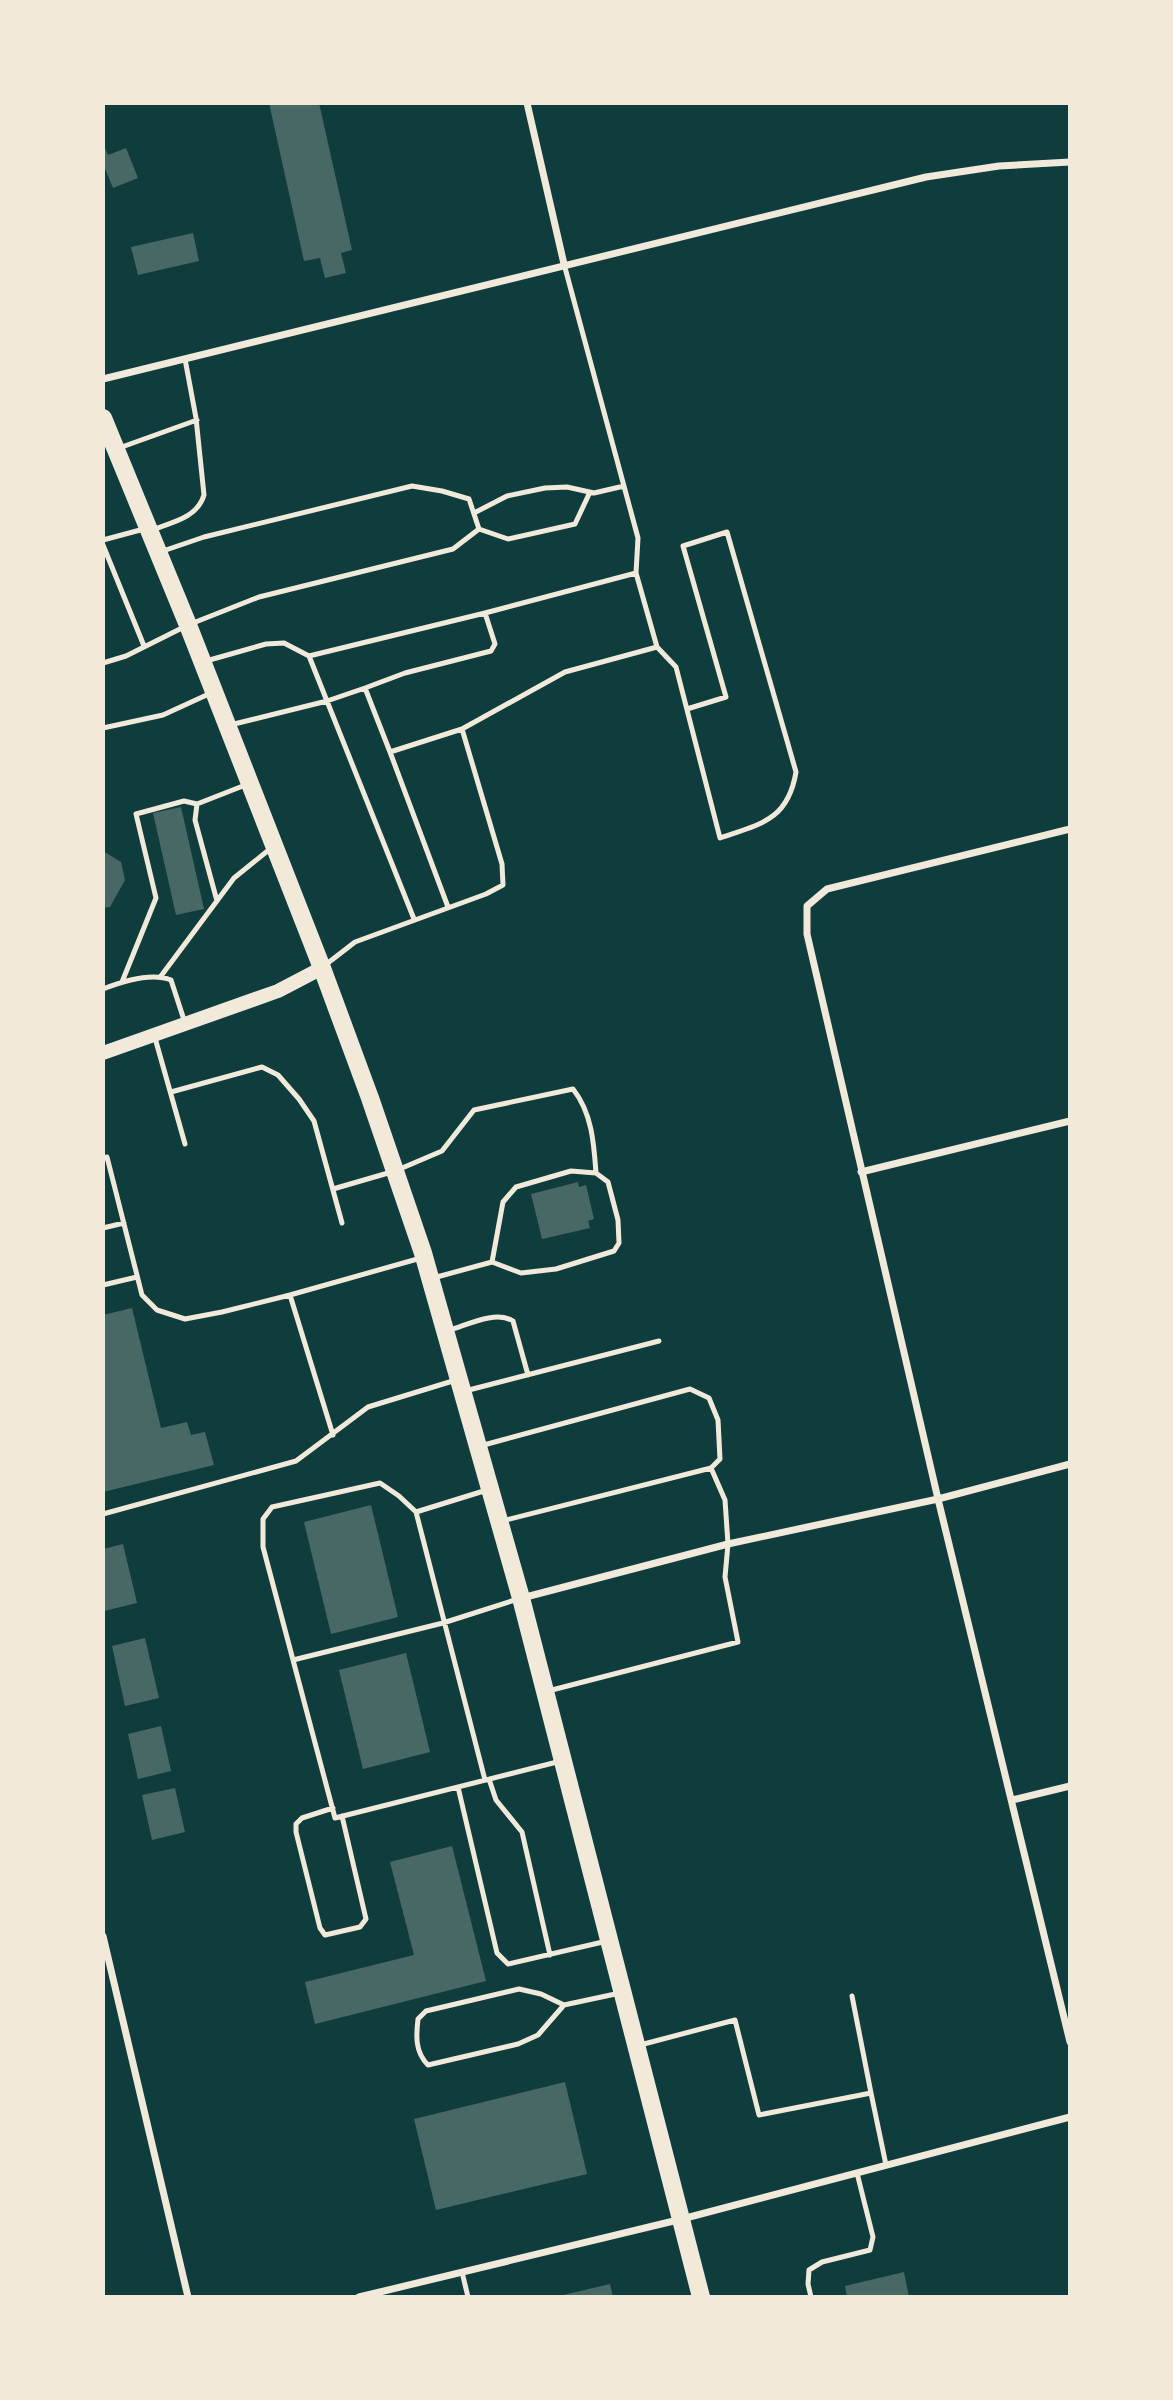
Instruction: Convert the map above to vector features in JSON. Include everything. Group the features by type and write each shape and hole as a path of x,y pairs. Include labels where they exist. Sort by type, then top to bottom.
{"main road":[{"path":"103,418 188,625 321,968 424,1257 521,1598 701,2297"},
{"path":"103,1053 278,991 321,968"}],"street":[{"path":"527,103 564,264"},
{"path":"103,379 926,177 999,166 1070,162"},
{"path":"1070,829 827,890 807,906 807,934 861,1172 1070,2042"},
{"path":"861,1172 1070,1121"},
{"path":"521,1598 728,1544 938,1499 1070,1464"},
{"path":"1012,1800 1070,1786"},
{"path":"103,1936 188,2297"},
{"path":"359,2297 390,2293 462,2272 682,2219 1070,2117"}],"lane":[{"path":"564,264 638,538 636,573 657,647 676,667 720,838 756,825 781,811 793,793 796,772 727,532 683,546 726,697 687,709"},
{"path":"144,646 103,543 189,516 201,506 204,495 197,420 185,359"},
{"path":"116,450 197,420"},
{"path":"158,553 218,534 412,486 469,499 479,529"},
{"path":"474,513 507,496 545,488 567,487 590,492 624,486"},
{"path":"479,529 508,539 575,524 590,492"},
{"path":"103,663 126,656 188,625 259,597 453,549 479,529"},
{"path":"309,656 636,573"},
{"path":"227,726 327,701 405,673 491,651 495,644 485,613"},
{"path":"202,662 266,644 284,643 309,656 414,919"},
{"path":"390,752 462,729 565,672 657,647"},
{"path":"365,688 448,907"},
{"path":"103,728 163,715 214,692"},
{"path":"321,968 355,942 503,885 502,864 462,729"},
{"path":"122,982 156,898 136,814 184,801 197,804 250,783"},
{"path":"197,804 195,820 217,901"},
{"path":"161,976 234,878 274,846"},
{"path":"103,989 122,982 161,976 171,980 185,1024"},
{"path":"154,1035 185,1144"},
{"path":"170,1092 262,1067 278,1075 314,1121 342,1223"},
{"path":"333,1189 395,1171 442,1151 474,1110 573,1089 582,1101 594,1136 596,1173"},
{"path":"103,1158 107,1157 142,1295 157,1310 185,1319 290,1295 424,1257"},
{"path":"430,1279 492,1262 521,1273 556,1269 614,1251 619,1243 618,1220 608,1182 596,1173 571,1171 516,1187 503,1202 492,1262"},
{"path":"103,1228 124,1223"},
{"path":"103,1285 137,1277"},
{"path":"290,1295 333,1435"},
{"path":"445,1332 495,1317 509,1318 513,1321 528,1375"},
{"path":"103,1514 296,1461 368,1407 461,1386 528,1375 659,1341"},
{"path":"478,1447 690,1390 709,1398 718,1420 720,1458 711,1468 499,1522"},
{"path":"545,1692 738,1642 725,1577 728,1544 725,1500 711,1468"},
{"path":"550,1955 522,1832 496,1800 487,1780 443,1623 416,1512 380,1483 272,1507 262,1519 262,1547 335,1818 458,1787 487,1780 563,1761"},
{"path":"416,1512 490,1489"},
{"path":"293,1660 443,1623 521,1598"},
{"path":"458,1787 497,1953 508,1964 610,1940"},
{"path":"332,1808 302,1818 296,1824 320,1928 325,1935 332,1936 360,1927 366,1919 342,1816"},
{"path":"564,2005 538,2035 519,2044 428,2065 422,2059 417,2045 418,2019 426,2011 519,1989 541,1994 564,2005 623,1993"},
{"path":"852,1996 886,2165"},
{"path":"637,2046 735,2020 759,2115 872,2093"},
{"path":"811,2297 808,2284 810,2270 822,2262 870,2250 873,2237 857,2173"},
{"path":"462,2272 468,2297"}],"building":[{"path":"269,103 319,103 352,250 341,253 346,273 325,278 320,258 304,261"},
{"path":"103,144 108,155 126,148 138,178 113,188 103,164"},
{"path":"193,233 199,261 138,275 131,247"},
{"path":"181,807 204,909 176,915 153,813"},
{"path":"103,851 121,862 125,880 110,907 103,908"},
{"path":"578,1182 579,1187 586,1185 594,1219 588,1221 590,1228 542,1239 531,1194"},
{"path":"132,1308 161,1428 187,1422 191,1435 205,1432 214,1465 103,1492 103,1315"},
{"path":"371,1505 398,1617 331,1634 304,1522"},
{"path":"123,1544 137,1603 104,1611 103,1549"},
{"path":"145,1638 159,1698 125,1706 112,1646"},
{"path":"406,1653 430,1752 363,1769 339,1670"},
{"path":"161,1726 171,1771 138,1779 128,1734"},
{"path":"175,1788 185,1832 152,1840 142,1795"},
{"path":"452,1846 486,1981 315,2024 305,1982 414,1955 390,1862"},
{"path":"565,2082 587,2174 436,2210 414,2119"},
{"path":"904,2272 909,2297 847,2297 845,2286"},
{"path":"610,2284 613,2297 559,2297 559,2296"}]}
